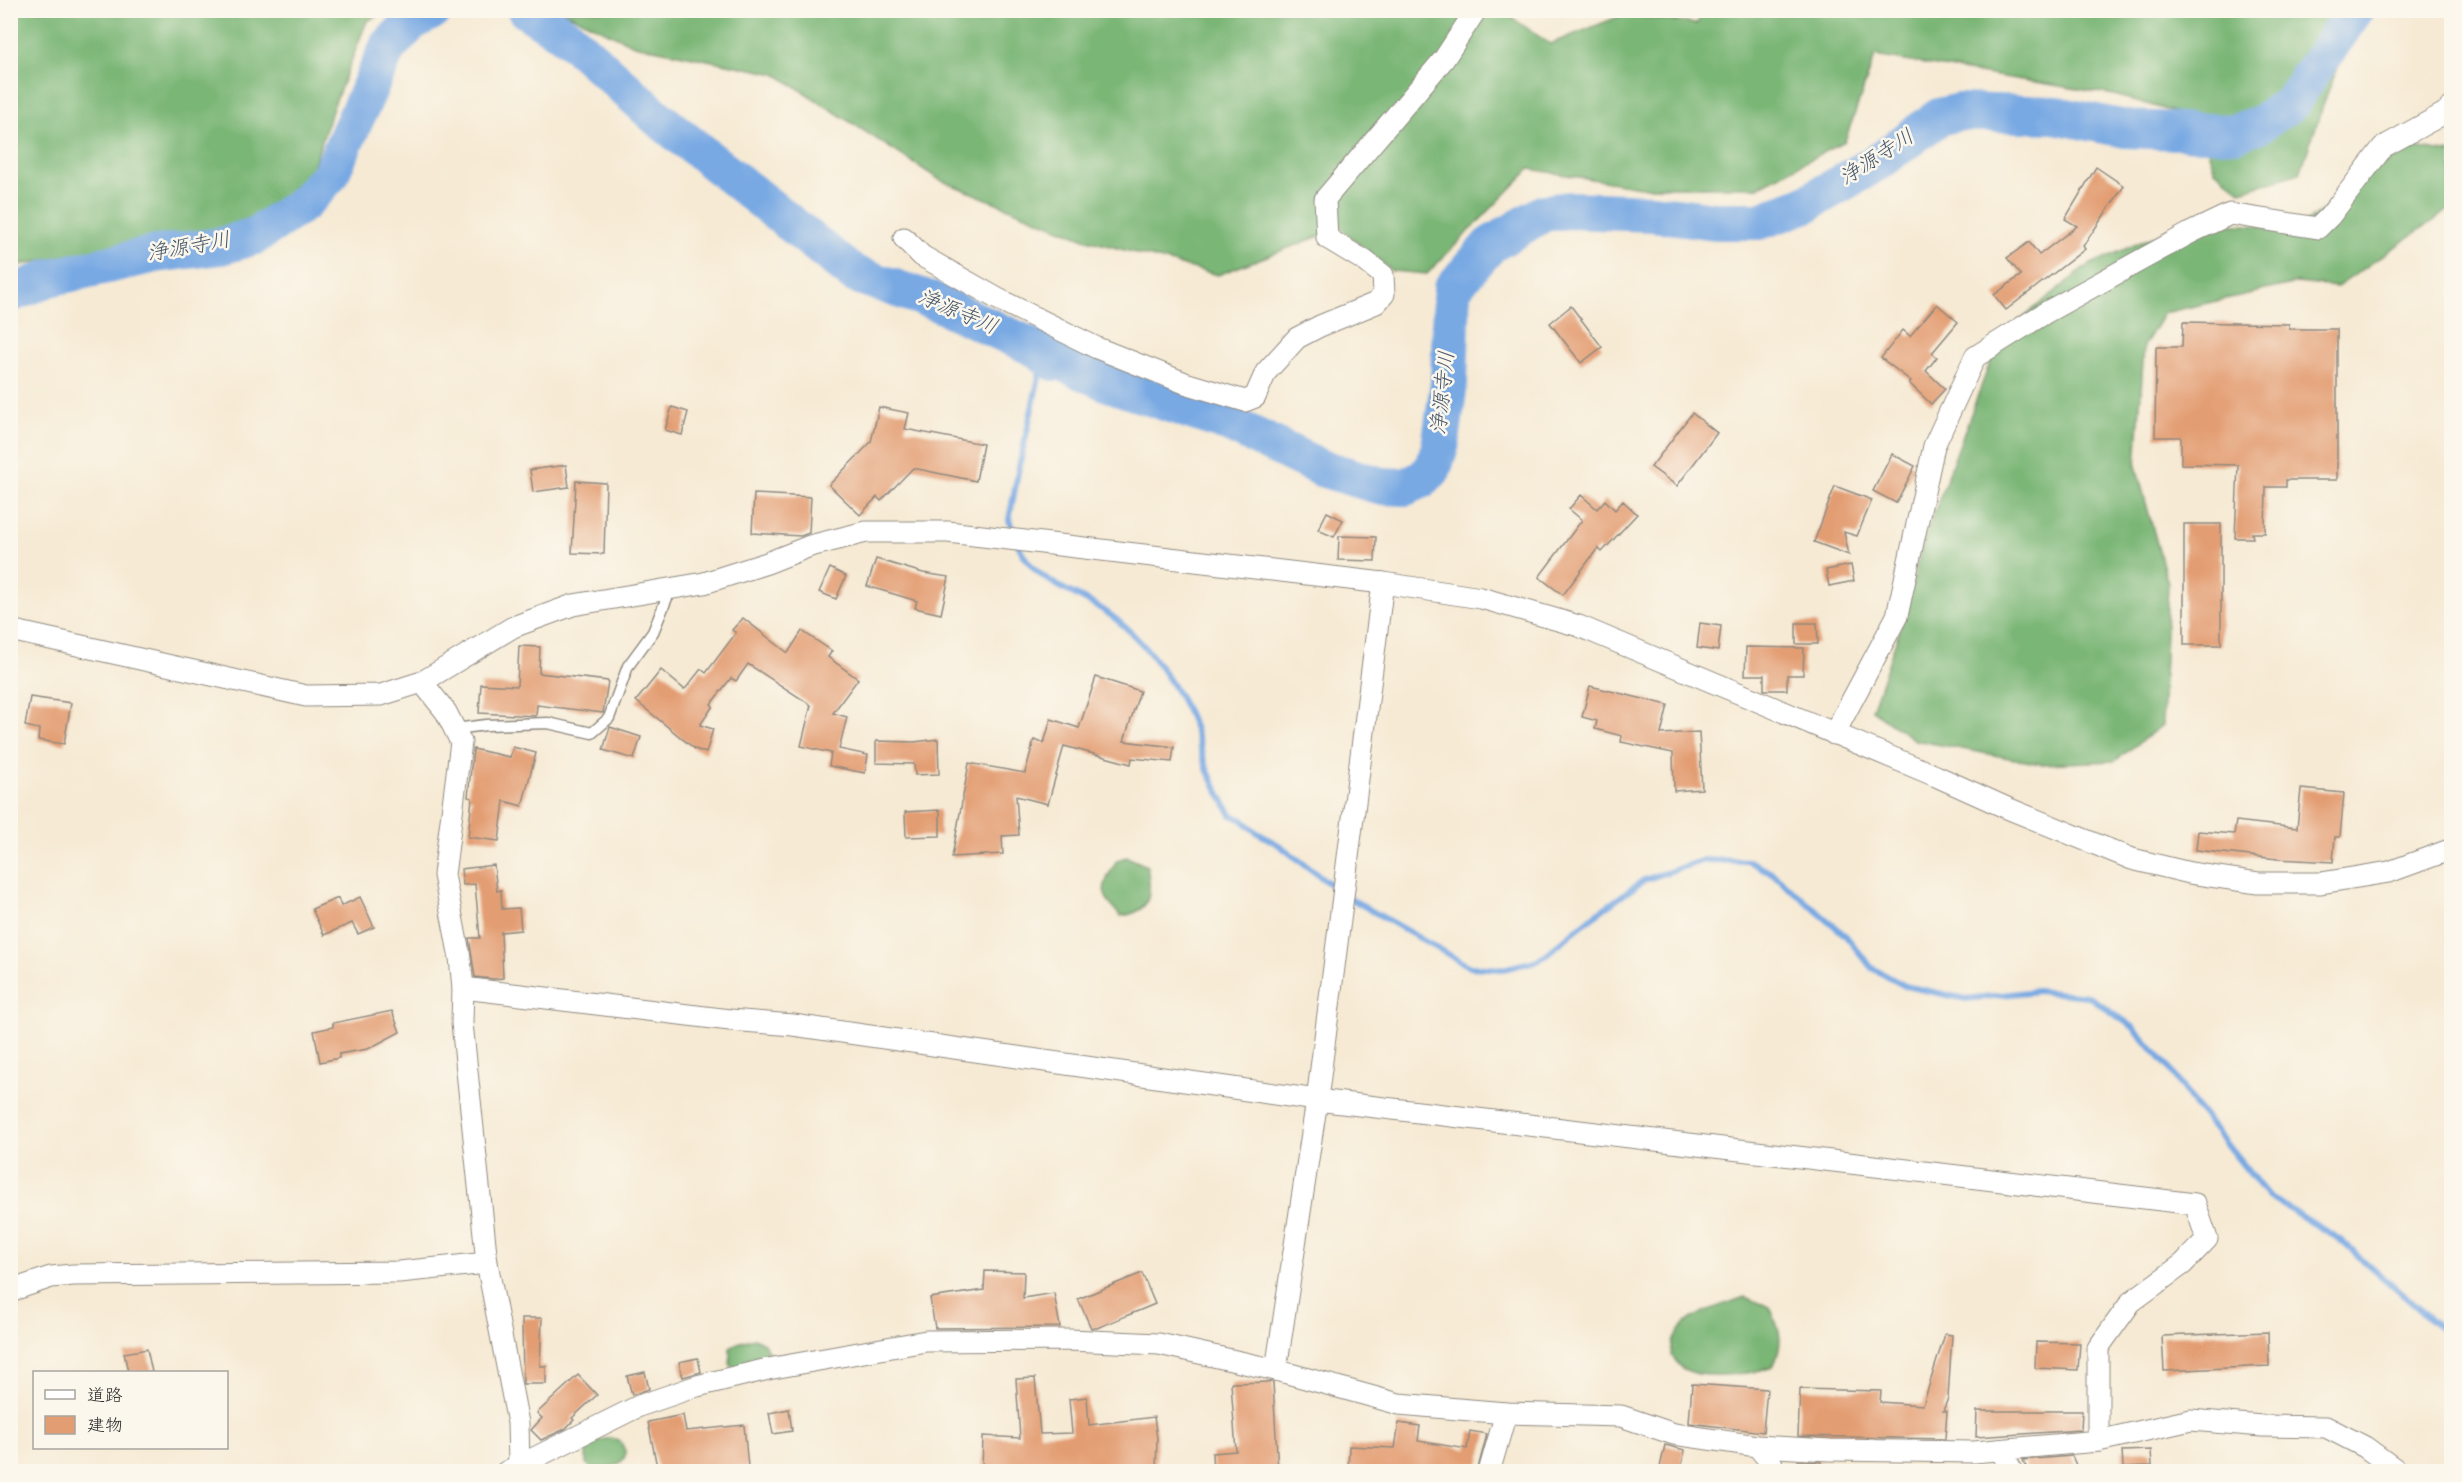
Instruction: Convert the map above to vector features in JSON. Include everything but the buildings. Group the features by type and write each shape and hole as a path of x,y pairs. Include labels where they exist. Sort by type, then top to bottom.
{"street":[{"path":"904,238 921,256 998,299 1097,348 1185,383 1245,401 1255,397 1266,372 1297,338 1376,303 1384,294 1383,275 1327,238 1325,199 1444,59 1476,10"},
{"path":"1834,734 1897,616 1934,446 1975,357 2055,307 2190,233 2230,214 2318,228 2330,216 2383,147 2443,114 2451,107"},
{"path":"10,630 306,696 381,695 422,681 499,634 573,605 704,583 767,563 810,546 866,532 948,532 1383,583 1481,598 1579,627 2132,859 2190,873 2258,883 2321,884 2389,872 2451,849"},
{"path":"1276,1370 1317,1100 1383,583"},
{"path":"422,681 446,712 461,742 444,874 460,958 463,988 462,1023 487,1263 518,1423 512,1468"},
{"path":"463,988 730,1020 793,1025 1317,1100 2195,1204 2207,1239 2183,1264 2131,1302 2098,1347 2098,1441"},
{"path":"10,1291 51,1277 62,1276 399,1272 487,1263"},
{"path":"512,1468 639,1406 697,1386 768,1369 926,1341 1069,1340 1159,1344 1276,1370 1399,1404 1506,1413 1620,1416 1674,1434 1757,1446 1830,1450 1974,1452 2098,1441 2191,1420 2262,1426 2326,1427 2365,1447 2399,1472"},
{"path":"1489,1472 1506,1413"},
{"path":"1757,1446 1772,1464 1775,1472"},
{"path":"2000,1450 2013,1472"}],"lane":[{"path":"455,729 486,725 548,723 592,733 609,718 628,666 653,632 671,588"}],"green space":[{"path":"1501,10 1550,44 1625,14 1696,24 1707,10 2361,11 2327,94 2300,173 2241,191 2215,170 2196,118 2114,95 1875,56 1845,141 1758,187 1640,187 1530,169 1427,274 1392,271 1340,228 1218,275 1087,240 940,180 776,74 634,45 562,11"},
{"path":"10,11 386,11 367,21 334,105 303,197 197,239 84,252 15,266 10,259"},
{"path":"2407,146 2451,153 2451,208 2337,287 2296,283 2164,313 2144,346 2136,466 2168,584 2162,725 2115,761 2041,764 1915,740 1872,710 1899,632 1924,540 2000,336 2087,266 2184,223 2300,227"},
{"path":"1127,857 1147,866 1149,893 1144,906 1131,914 1121,916 1108,901 1104,889 1117,860"},
{"path":"1745,1297 1770,1307 1774,1315 1779,1330 1780,1344 1773,1367 1741,1374 1715,1375 1692,1372 1680,1366 1671,1355 1673,1342 1687,1322 1708,1310"},
{"path":"754,1338 764,1343 769,1354 767,1363 733,1368 730,1364 730,1348"},
{"path":"611,1438 621,1442 626,1453 624,1458 612,1467 590,1467 586,1463 586,1447 595,1441"}],"waterway":[{"name":"浄源寺川","path":"10,294 49,278 156,254 221,246 255,236 303,204 330,175 388,47 412,22 434,10"},
{"name":"浄源寺川","path":"526,10 569,38 659,119 854,274 936,302 1037,349 1054,362 1062,362 1108,383 1230,424 1321,468 1381,486 1405,487 1421,480 1432,470 1440,447 1449,383 1452,289 1490,245 1544,213 1569,210 1652,213 1715,221 1760,221 1804,205 1878,162 1939,117 1959,112 2055,115 2126,129 2234,133 2260,124 2290,104 2355,10"},
{"path":"1015,535 1009,520 1044,355"},
{"path":"1018,544 1025,558 1044,577 1094,604 1120,622 1158,664 1187,711 1208,771 1231,815 1243,820 1256,832 1279,845 1338,890"},
{"path":"1346,896 1470,967 1503,969 1539,960 1591,918 1644,880 1704,860 1749,861 1773,874 1845,935 1872,968 1905,986 1966,999 2037,991 2088,996 2133,1027 2168,1067 2194,1104 2268,1196 2339,1239 2452,1338"}]}
